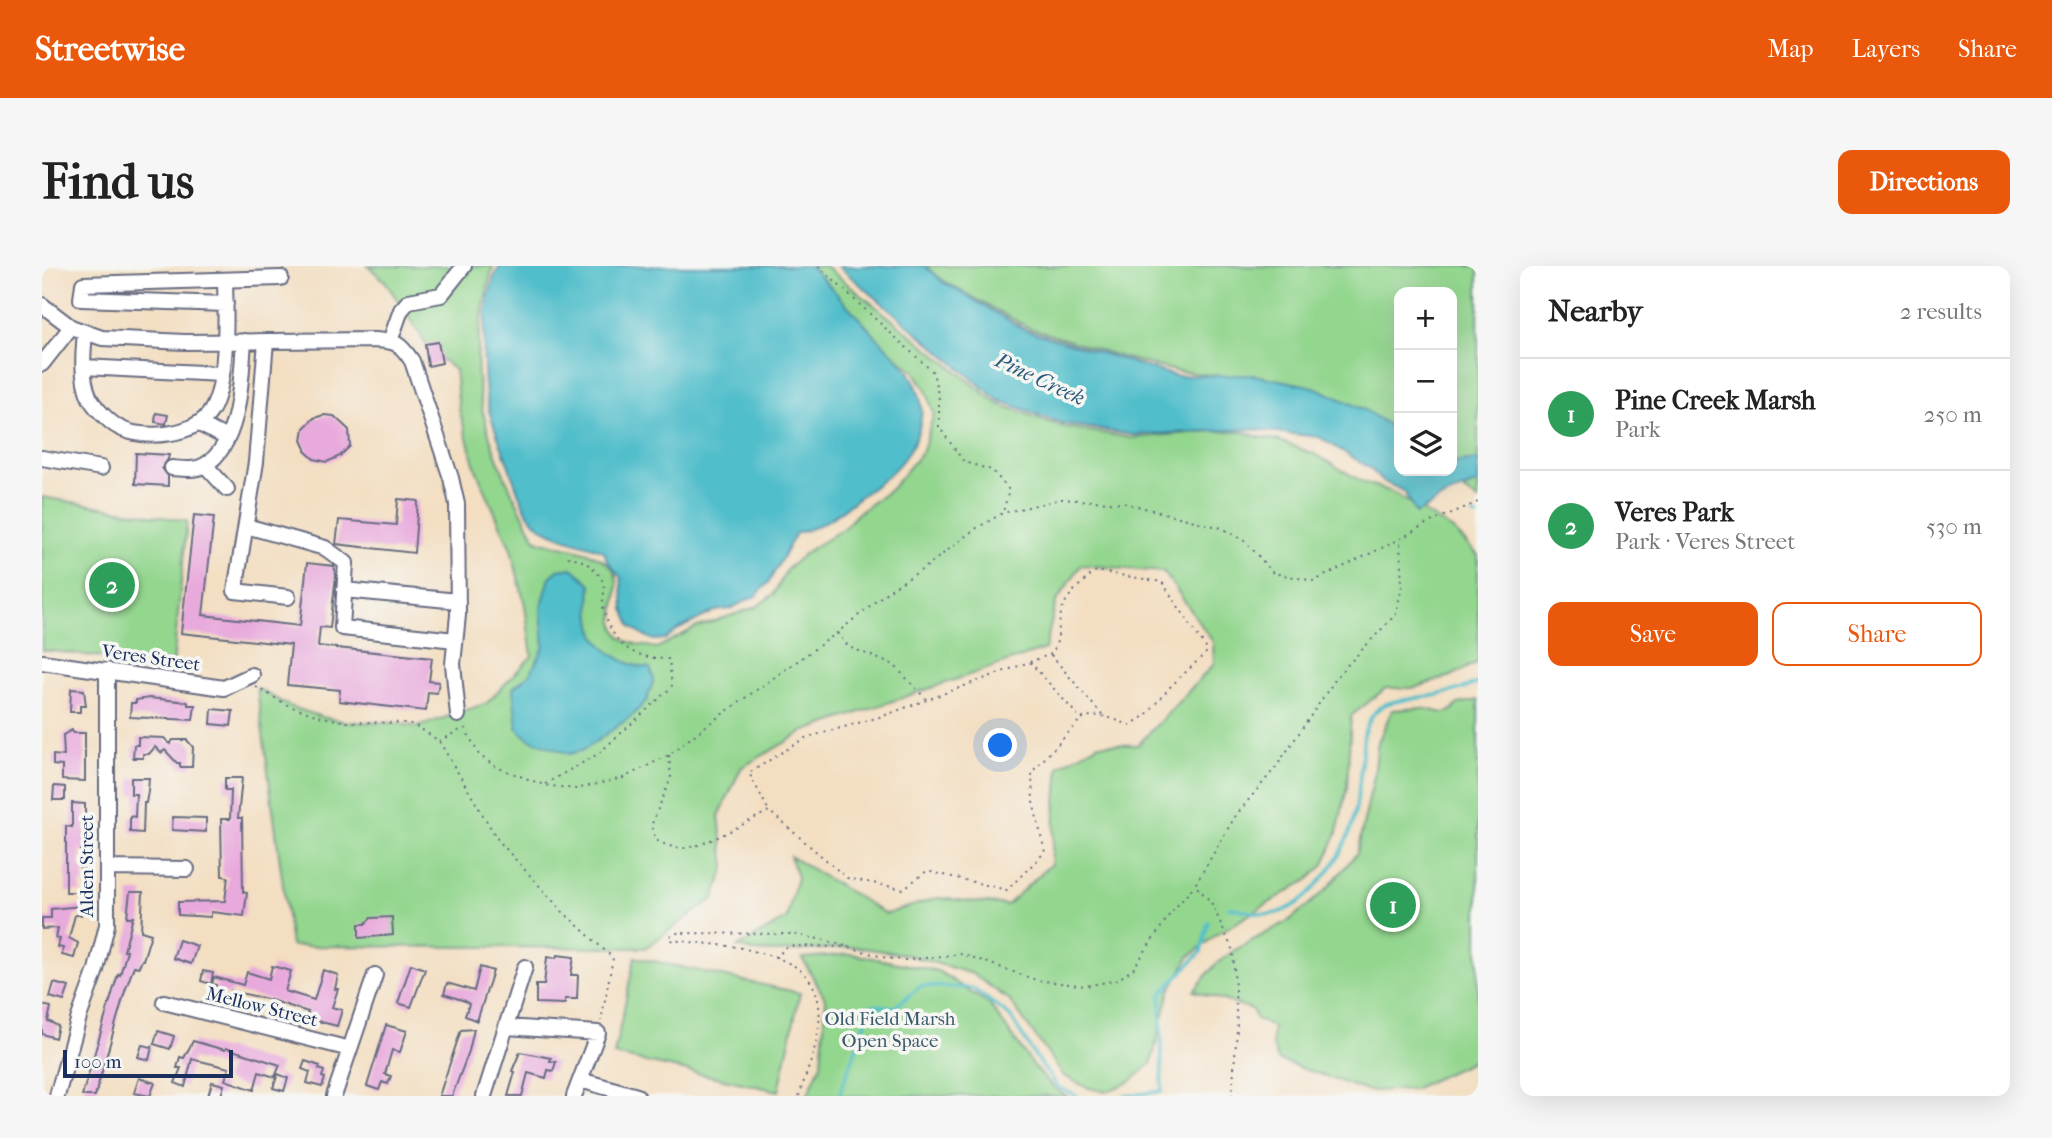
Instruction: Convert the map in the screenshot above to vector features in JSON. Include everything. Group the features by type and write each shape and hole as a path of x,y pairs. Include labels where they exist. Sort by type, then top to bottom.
{"street":[{"path":"139,266 139,283"},
{"path":"390,341 401,310 410,301 441,295 464,266"},
{"path":"226,304 81,299 83,284 281,278"},
{"path":"85,333 84,367 89,397 118,428 168,434 190,429 199,424 213,409 220,391 225,280"},
{"path":"42,305 71,327 102,338 186,342 390,341 402,345 412,361 457,504 458,601 453,664 461,721"},
{"path":"42,364 71,327"},
{"path":"172,468 191,469 205,465 227,438 239,406 244,341"},
{"path":"266,341 256,462 235,591 288,597"},
{"path":"84,367 221,374"},
{"path":"199,424 227,438"},
{"path":"42,458 100,468"},
{"path":"205,465 227,489"},
{"path":"246,526 325,548 346,563 342,628 455,640"},
{"path":"344,590 458,601"},
{"name":"Veres Street","path":"42,662 225,688 252,675"},
{"name":"Alden Street","path":"57,1096 107,925 107,670"},
{"path":"107,868 187,869"},
{"path":"484,1096 525,967"},
{"path":"334,1096 375,975"},
{"name":"Mellow Street","path":"164,1002 351,1049"},
{"path":"506,1027 598,1033 574,1096"},
{"path":"580,1080 637,1096"}],"path":[{"path":"818,266 933,372 939,400 939,427 964,462 992,470 1009,490 1003,513"},
{"path":"439,741 461,721 479,755 496,766 544,785 576,789 623,778 669,755 975,529 1003,513 1061,499 1125,503 1222,528 1246,542 1273,573 1314,581 1400,540 1426,524 1478,502"},
{"path":"799,1096 820,1023 820,1005 808,978 799,968 776,957 738,947 671,940 669,936 677,933 790,934 856,947 886,958 905,960 963,954 1037,980 1086,986 1117,980 1133,969 1170,914 1195,885 1236,816 1276,766 1339,674 1396,614 1402,586 1400,540"},
{"path":"544,785 597,754 672,687 669,659 647,659 625,649 612,633 603,605 604,584 595,570 576,557 567,557"},
{"path":"1096,571 1162,582 1208,651 1170,687 1146,715 1130,725 1103,715 1091,715 1081,719 1032,772 1033,802 1045,852 1007,890 927,871 903,889 847,878 769,811 749,774 805,737 883,716 926,700 1051,654 1058,646 1062,608 1080,584 1096,571"},
{"path":"837,633 849,647 894,665 926,700"},
{"path":"1051,654 1103,715"},
{"path":"1030,661 1081,719"},
{"path":"252,675 257,688 289,706 347,722 408,723 439,741 498,840 562,911 613,958 598,1033"},
{"path":"669,755 671,778 652,826 656,840 670,847 686,848 723,834 769,811"},
{"path":"1195,885 1211,902 1233,951 1237,1029 1232,1096"},
{"path":"776,957 788,946 856,947"}],"green space":[{"path":"368,266 493,266 481,322 477,364 480,399 491,441 507,482 536,540 592,555 608,564 615,572 617,592 614,624 618,633 629,642 657,648 695,628 756,607 774,594 787,569 805,553 844,528 858,513 891,489 923,451 934,413 926,390 914,371 887,349 803,266 825,266 998,404 1061,426 1131,438 1216,431 1244,432 1277,440 1314,454 1363,482 1392,492 1453,530 1478,555 1478,662 1451,676 1414,688 1386,688 1351,716 1347,787 1337,833 1323,866 1309,879 1217,934 1189,957 1170,990 1151,1064 1130,1082 1105,1092 1086,1087 1064,1076 1009,1000 973,974 904,954 856,947 775,952 738,947 787,918 797,877 790,856 886,914 937,898 1007,905 1051,864 1059,766 1099,744 1138,745 1214,664 1213,642 1164,572 1081,565 1056,602 1045,649 805,731 741,768 719,816 725,867 714,898 645,948 291,946 257,688 289,706 322,717 347,722 395,723 418,727 487,703 532,656 525,605 511,549 475,467 459,409 455,370 431,351 385,281"},
{"path":"924,266 1478,266 1478,501 1446,476 1457,476 1457,287 1394,287 1394,436 1262,381 1176,371 1029,328 948,284"},
{"path":"42,497 187,521 173,665 42,650"},
{"path":"1478,700 1478,1059 1413,1089 1368,1091 1278,1060 1272,1043 1273,1027 1256,1019 1252,1009 1194,991 1215,965 1233,951 1290,920 1326,890 1357,853 1374,776 1378,742 1392,710 1421,708 1444,713 1451,711 1458,704"},
{"name":"Old Field Marsh Open Space","path":"852,954 938,971 989,1004 1033,1065 1055,1089 1067,1096 807,1096 821,1064 826,1000 802,958"},
{"path":"635,957 800,993 779,1091 614,1055"}],"water":[{"path":"500,266 810,266 906,368 916,386 921,403 921,420 916,436 908,452 884,479 826,521 796,533 769,582 757,595 730,609 715,611 677,630 666,639 654,640 631,626 624,609 621,578 607,560 604,551 542,528 531,518 521,500 490,414 485,381 486,316 489,296"},
{"path":"838,266 925,266 943,282 1026,330 1176,376 1255,375 1314,387 1365,410 1394,429 1394,476 1457,476 1457,462 1478,460 1478,483 1444,497 1416,514 1404,491 1382,481 1370,468 1319,437 1249,429 1133,435 1061,423 998,400"},
{"path":"572,568 591,584 592,624 602,644 624,661 650,668 654,679 647,700 633,715 584,750 569,754 529,739 517,728 513,688 530,674 544,647 541,609 550,577 558,570"}],"building":[{"path":"438,342 442,363 428,366 425,344"},
{"path":"156,413 168,415 166,424 155,422"},
{"path":"334,416 349,430 350,446 340,456 327,462 314,459 305,451 302,440 304,428 314,418"},
{"path":"136,453 169,455 162,468 168,476 168,486 135,484"},
{"path":"398,499 418,501 414,553 336,544 339,520 396,525"},
{"path":"194,515 214,517 203,615 300,626 307,563 334,566 336,575 330,628 320,627 318,646 432,658 429,681 439,682 437,693 428,692 426,711 339,701 340,690 287,685 291,645 181,633"},
{"path":"71,689 84,690 86,706 80,706 80,712 70,712"},
{"path":"149,698 195,705 193,720 130,717 131,703"},
{"path":"212,709 233,711 231,726 211,724"},
{"path":"72,730 73,733 85,733 85,781 62,780 62,766 53,765 53,755 64,756 63,735"},
{"path":"138,737 164,738 170,744 173,740 187,740 193,747 192,767 180,767 180,763 165,750 161,753 155,747 149,754 143,754 143,758 133,758"},
{"path":"131,778 149,778 144,803 143,833 130,832 130,816 135,817 136,794 131,794"},
{"path":"225,778 242,778 238,818 242,818 243,892 247,893 244,916 211,912 211,917 178,915 178,902 225,901 228,877 222,876 221,819 230,819 231,790 225,790"},
{"path":"54,786 65,787 65,800 53,800"},
{"path":"72,803 85,804 85,850 81,850 80,868 84,868 84,884 80,884 81,892 66,892 66,826 72,827"},
{"path":"173,817 206,818 206,832 172,830"},
{"path":"130,892 143,892 141,931 151,934 143,960 139,967 134,966 125,991 95,1096 82,1096 127,951 124,951 133,917 127,917"},
{"path":"81,906 81,915 75,915 69,938 78,943 74,958 62,955 63,948 58,947 60,939 56,938 58,928 42,929 42,918 51,918 51,909"},
{"path":"392,917 393,935 359,938 359,924 365,924 371,918"},
{"path":"179,940 197,946 191,964 173,958"},
{"path":"557,955 574,957 571,975 578,975 577,999 565,999 565,1004 536,1003 536,985 544,985 547,957 556,958"},
{"path":"411,964 425,969 411,1007 398,1003"},
{"path":"272,966 291,971 285,991 314,1000 323,970 338,975 335,989 338,989 332,1007 342,1010 337,1026 306,1018 308,1012 267,999 231,991 230,995 214,991 214,977 243,985 247,972 269,979"},
{"path":"480,967 493,971 477,1021 465,1016 469,1004 444,994 447,983 474,991"},
{"path":"203,971 213,973 211,984 201,981"},
{"path":"54,983 69,987 64,1001 50,997"},
{"path":"42,1005 51,1007 48,1021 58,1026 55,1038 42,1034"},
{"path":"386,1025 407,1031 400,1052 392,1050 385,1074 391,1076 388,1084 382,1082 379,1090 367,1086"},
{"path":"474,1029 469,1051 452,1096 439,1096 461,1030"},
{"path":"158,1031 174,1036 170,1049 154,1044"},
{"path":"193,1041 280,1065 275,1077 259,1072 254,1090 225,1080 229,1068 192,1059 185,1087 175,1083 181,1068 177,1068 180,1057 184,1058"},
{"path":"142,1045 152,1047 149,1060 138,1057"},
{"path":"520,1052 551,1058 550,1061 556,1062 553,1071 548,1070 546,1078 528,1073 522,1096 508,1096 515,1072 512,1071"},
{"path":"305,1061 320,1066 319,1069 324,1071 322,1087 307,1083 310,1072 302,1069"},
{"path":"278,1074 288,1078 284,1091 273,1088"},
{"path":"139,1078 155,1083 150,1096 134,1093"},
{"path":"212,1082 224,1085 221,1096 208,1096"}],"waterway":[{"name":"Pine Creek","path":"1474,515 1478,517"},
{"name":"Pine Creek","path":"1229,907 1262,914 1284,911 1304,898 1329,871 1340,853 1354,817 1364,733 1374,713 1395,701 1445,694 1478,683"},
{"name":"Pine Creek","path":"1125,1096 1162,1091 1161,994 1201,952 1208,922"},
{"name":"Pine Creek","path":"839,1096 872,1005 895,1007 921,986 972,988 1010,1016 1058,1087 1077,1096"}],"place":[{"name":"Veres Park","path":"112,585"},
{"name":"Pine Creek Marsh","path":"1393,905"}]}
